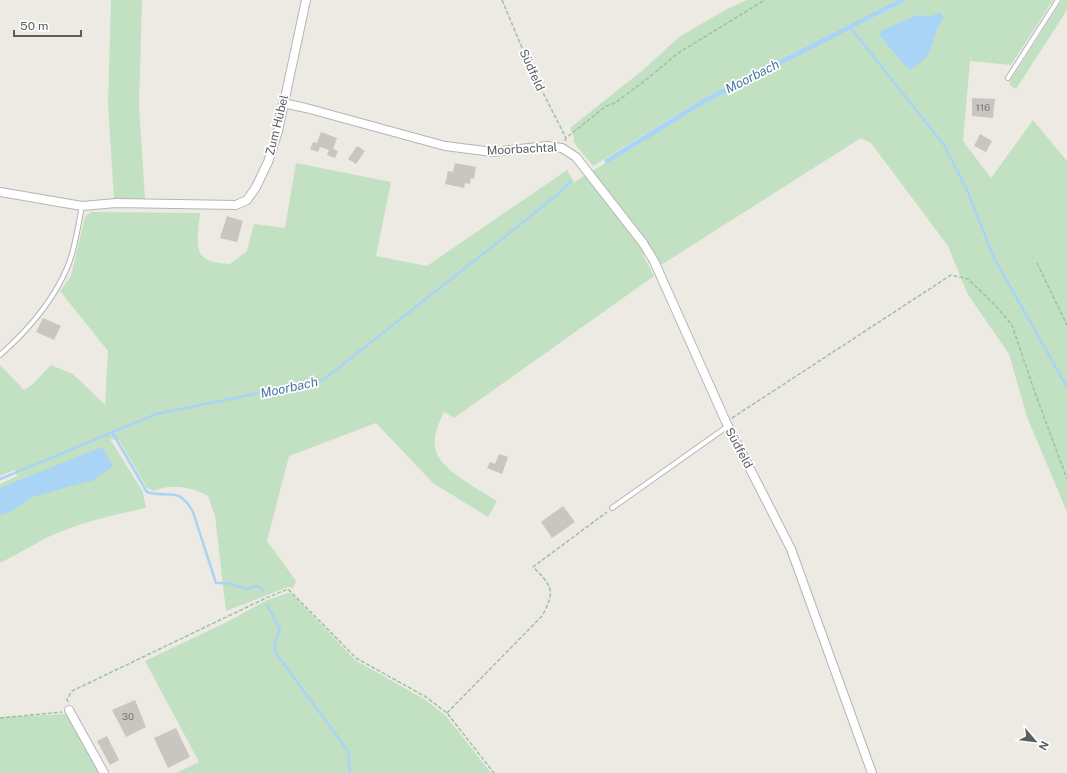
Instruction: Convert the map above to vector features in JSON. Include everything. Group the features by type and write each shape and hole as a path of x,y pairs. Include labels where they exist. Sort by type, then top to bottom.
{"street":[{"name":"Zum Hübel","path":"0,192 82,206 116,203 236,205 247,200 256,187 268,162 278,131 306,0"},
{"name":"Moorbachtal","path":"283,103 453,148 493,152 547,146 562,148"},
{"name":"Südfeld","path":"562,148 576,157 643,243 654,261 727,424 791,549 872,773"},
{"path":"69,710 104,773"}],"lane":[{"path":"1008,78 1058,0"},
{"path":"0,355 18,338 57,288 68,267 82,206"},
{"path":"612,508 727,424"}],"path":[{"name":"Südfeld","path":"502,0 530,67 566,138"},
{"name":"Moorbachtal","path":"562,148 566,138 606,106 615,103 647,79 678,52 765,0"},
{"path":"1037,262 1067,325"},
{"path":"727,424 951,274 968,279 994,304 1012,325 1032,387 1067,479"},
{"path":"447,713 542,616 550,601 550,589 545,579 533,567 612,508"},
{"path":"0,718 59,713 69,710 67,699 72,690 288,589 356,658 426,697 447,713 494,773"}],"green space":[{"path":"111,0 142,0 139,107 145,199 114,198 108,105"},
{"path":"747,0 898,0 704,98 593,166 574,143 574,137 570,128 643,70 679,37 727,9"},
{"path":"908,0 1053,0 1011,65 970,61 963,141 991,178 1033,120 1067,161 1067,512 1027,417 1009,354 967,293 948,246 871,143 861,138 661,265 652,250 643,255 654,276 454,418 444,412 435,438 435,449 437,454 441,461 455,474 497,501 488,517 433,483 376,423 289,456 267,541 296,581 293,588 288,587 226,611 215,516 208,496 195,490 182,487 168,487 154,491 147,488 119,440 110,439 143,492 146,508 70,528 46,538 0,563 0,484 17,476 15,470 0,476 0,365 24,390 32,385 51,365 73,374 105,405 108,351 60,291 71,276 85,217 91,212 200,213 198,242 199,250 202,256 217,263 230,264 247,251 254,224 285,228 296,163 391,182 376,256 427,266 567,170 574,182 706,103","holes":["917,15 944,17 938,27 931,49 911,70 907,68 881,32"]},
{"path":"1062,0 1067,0 1067,10 1016,89 1010,85 1010,81"},
{"path":"291,593 355,660 424,699 446,716 491,773 176,773 199,762 145,661 229,621 267,600"},
{"path":"67,714 100,773 0,773 0,717"}],"water":[{"path":"898,0 908,0 706,103 606,164 604,160 704,98"},
{"path":"940,13 944,17 938,27 931,49 926,58 911,70 907,68 880,36 881,31 917,15 931,16"},
{"path":"102,447 113,466 94,480 32,497 11,512 0,515 0,488"}],"building":[{"path":"972,98 995,99 993,118 972,116"},
{"path":"321,132 337,138 333,149 338,151 335,158 327,155 329,150 320,147 318,152 310,149 313,142 317,143"},
{"path":"980,134 992,141 986,152 974,146"},
{"path":"357,146 365,151 356,164 348,159"},
{"path":"455,163 476,167 474,179 471,178 470,184 465,183 464,188 445,184 448,171 453,172"},
{"path":"227,216 243,221 237,242 220,238"},
{"path":"43,318 61,326 54,340 36,332"},
{"path":"499,454 508,457 502,474 487,468 490,462 495,464"},
{"path":"563,506 575,522 552,538 541,522"},
{"path":"135,700 146,727 126,737 112,710"},
{"path":"176,728 190,757 168,768 154,738"},
{"path":"107,736 119,760 110,765 97,741"}],"waterway":[{"path":"850,27 944,145 967,190 994,258 1067,387"},
{"name":"Moorbach","path":"0,479 156,414 323,380 507,235 558,194 571,181"},
{"path":"112,432 147,492 155,494 173,494 183,498 188,504 193,512 216,583 228,583 246,589 257,586 261,588 263,592"},
{"path":"267,605 280,629 275,642 275,652 348,751 350,773"}]}
